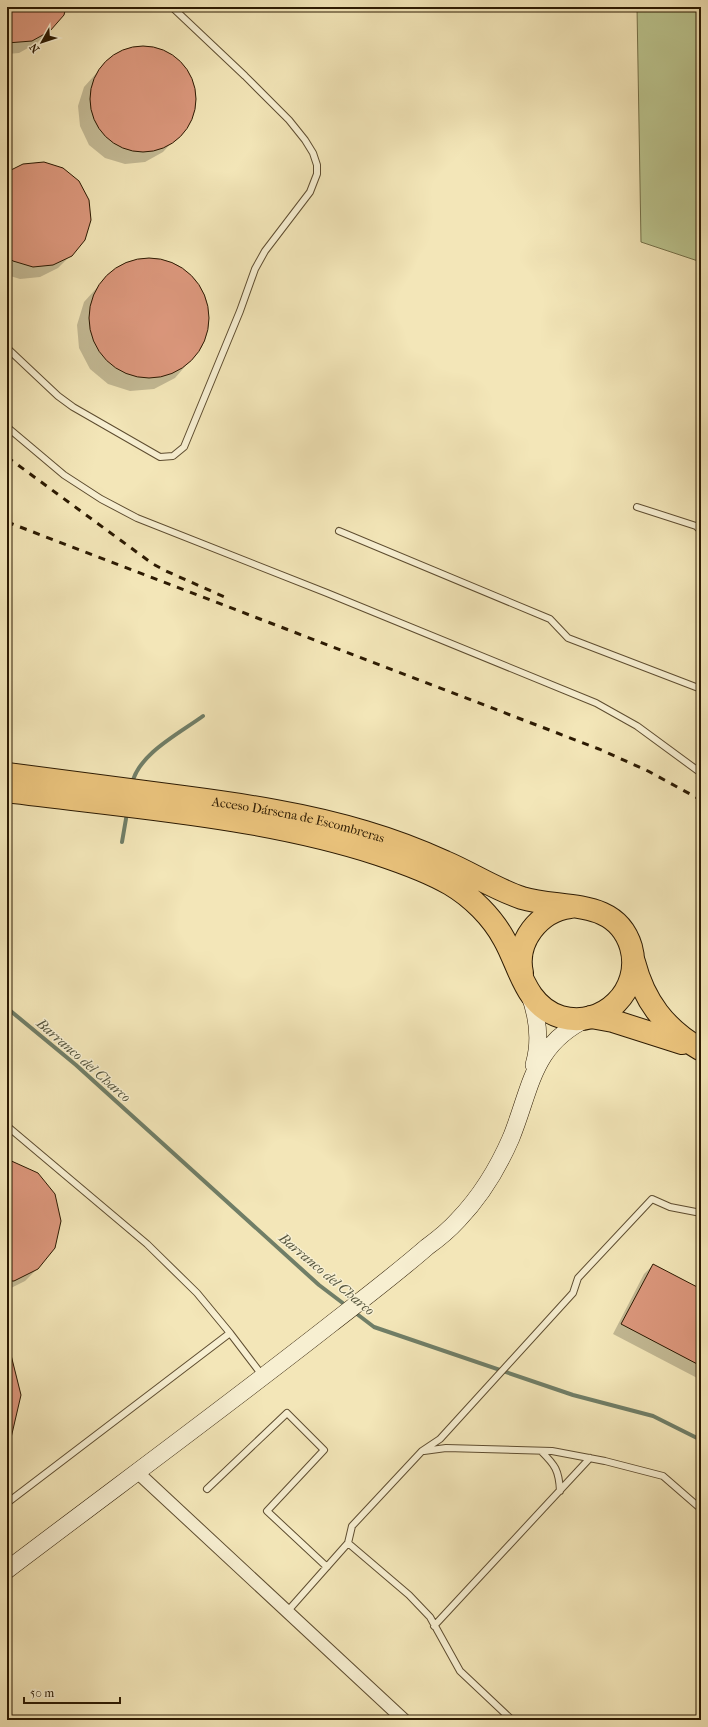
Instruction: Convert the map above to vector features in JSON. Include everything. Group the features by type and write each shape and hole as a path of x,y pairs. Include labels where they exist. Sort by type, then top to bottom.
{"highway":[{"name":"Acceso Dársena de Escombreras","path":"7,774 225,803 311,818 366,832 416,850 523,898 543,903 595,910 610,918 623,932 631,950 632,975 626,991 614,1006 590,1018 572,1019 555,1015 540,1005 524,983 505,940 488,916 476,903 452,884 437,877 386,857 334,841 278,829 196,816 7,791"},
{"name":"Acceso Dársena de Escombreras","path":"524,983 521,954 530,931 542,918 551,913 560,909 577,907"},
{"path":"631,950 640,982 651,1005 670,1028 683,1039 700,1049"},
{"path":"590,1018 613,1021 700,1049"}],"main road":[{"path":"7,1570 319,1333 458,1222 487,1184 510,1138 527,1090 535,1060 538,1032 533,1003 524,983"},
{"path":"527,1090 540,1061 552,1043 569,1028 590,1018"}],"street":[{"path":"136,1472 286,1613 404,1720"}],"lane":[{"path":"7,348 58,396 73,407 160,457 173,456 184,447 260,260 310,192 317,174 317,165 305,140 289,120 172,7"},
{"path":"7,427 64,475 101,499 137,518 334,596 596,703 637,726 701,773"},
{"path":"638,507 696,526 701,531"},
{"path":"338,531 550,618 568,638 701,689"},
{"path":"7,1126 147,1244 197,1293 263,1376"},
{"path":"286,1613 348,1543 352,1526 422,1451 440,1439 572,1293 578,1278 652,1199 670,1207 701,1212"},
{"path":"7,1502 230,1333"},
{"path":"207,1488 288,1413 324,1450 267,1511 327,1567"},
{"path":"422,1451 446,1448 541,1451 590,1458 663,1476 701,1509"},
{"path":"541,1451 554,1463 559,1476 560,1491"},
{"path":"434,1626 590,1458"},
{"path":"348,1543 409,1595 430,1617 460,1671 512,1720"}],"green space":[{"path":"637,7 701,7 701,262 641,242"}],"building":[{"path":"7,7 66,7 64,15 50,31 32,41 7,43"},
{"path":"143,46 163,50 180,62 192,79 196,99 192,119 180,136 163,148 143,152 123,148 106,136 94,119 90,99 94,79 106,62 123,50"},
{"path":"44,162 63,168 79,181 89,200 91,220 85,240 72,256 53,265 33,267 13,261 7,256 7,172 23,164"},
{"path":"149,258 172,262 192,275 205,295 209,318 205,341 192,361 172,374 149,378 126,374 106,361 93,341 89,318 93,295 106,275 126,262"},
{"path":"7,1159 38,1173 55,1194 61,1221 55,1248 38,1269 14,1281 7,1281"},
{"path":"653,1264 701,1289 701,1366 621,1324"},
{"path":"7,1355 11,1355 21,1395 11,1438 7,1437"}],"waterway":[{"path":"132,784 142,763 151,754 161,745 203,716"},
{"path":"122,842 127,813"},
{"name":"Barranco del Charco","path":"7,1008 76,1065 319,1285 348,1307"},
{"name":"Barranco del Charco","path":"353,1311 374,1327 573,1395 653,1416 701,1440"}],"railway":[{"path":"7,457 153,564 229,599"},
{"path":"7,522 599,749 648,771 701,800"}]}
